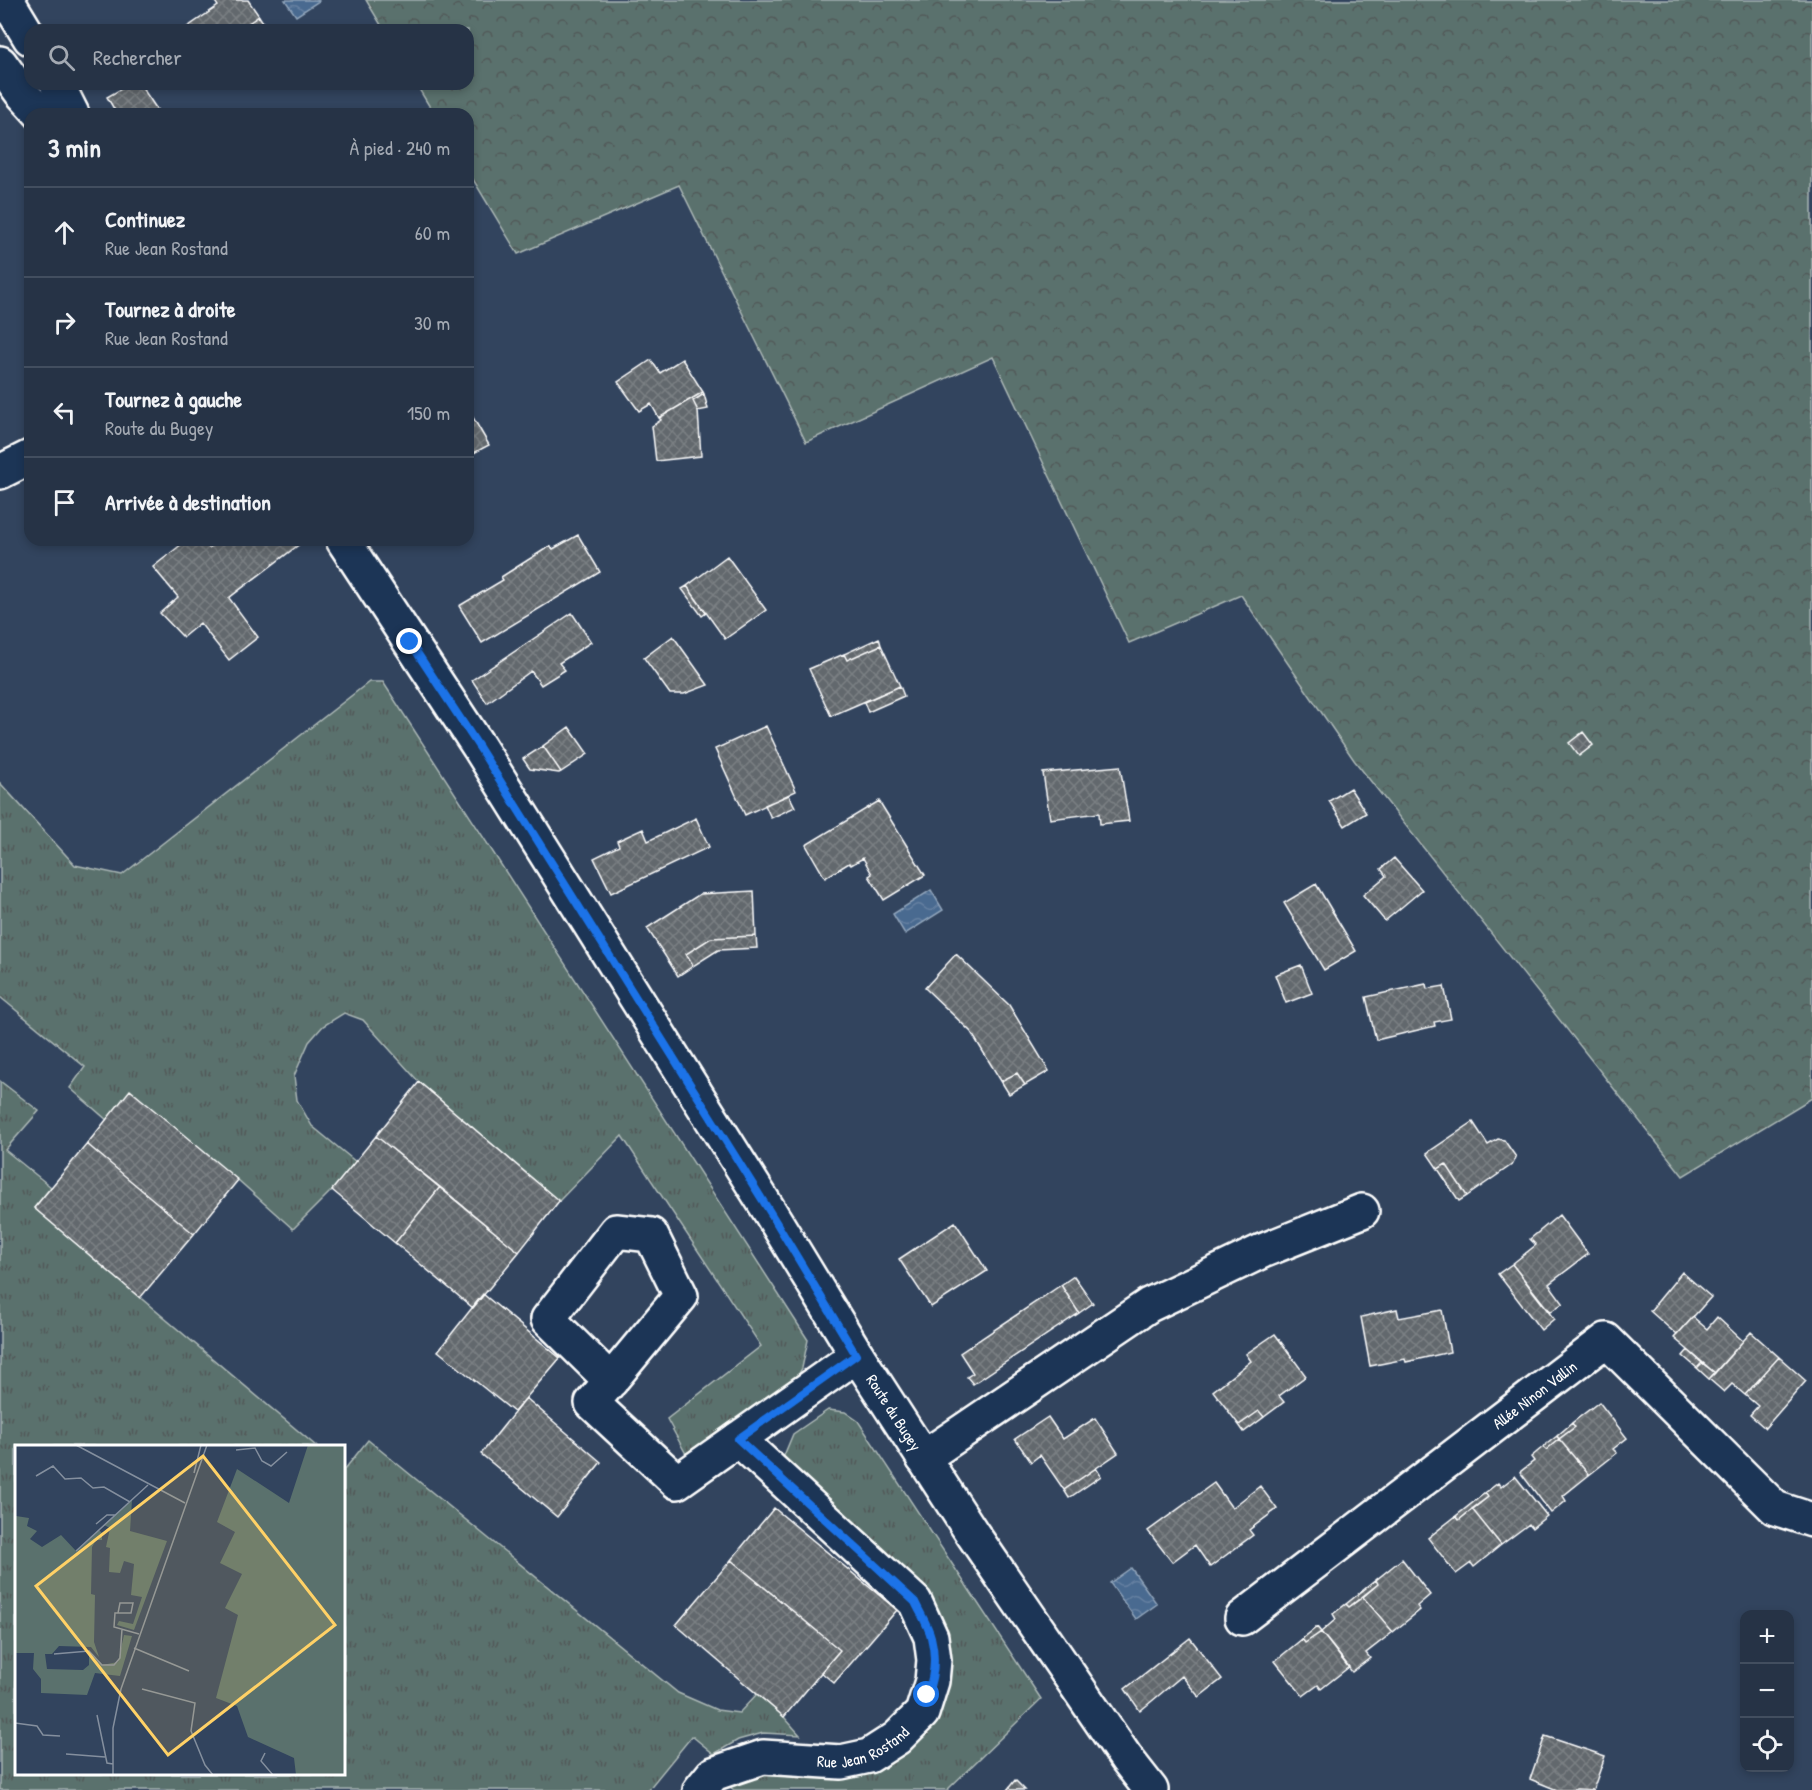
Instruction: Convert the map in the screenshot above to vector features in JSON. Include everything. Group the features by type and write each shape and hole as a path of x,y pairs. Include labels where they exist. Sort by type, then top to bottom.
{"street":[{"path":"7,0 24,28"},
{"path":"0,63 36,108"},
{"path":"60,90 69,108"},
{"path":"0,472 24,460"},
{"name":"Route du Bugey","path":"347,546 479,747 770,1212 856,1355 972,1533 1126,1758 1151,1790"},
{"path":"923,1458 1149,1305 1262,1251 1362,1211"},
{"name":"Allée Ninon Vallin","path":"1242,1618 1606,1340 1775,1508 1812,1520"},
{"path":"611,1381 592,1403 677,1482 856,1355"},
{"name":"Rue Jean Rostand","path":"700,1790 713,1774 763,1757 841,1762 869,1756 897,1738 922,1713 932,1681 934,1660 931,1637 915,1602 738,1439"}],"green space":[{"path":"366,0 1812,0 1812,1098 1683,1176 1354,760 1241,595 1129,643 993,357 806,442 679,185 518,254 474,181 474,108 430,108 420,90 474,90 474,24 380,24"},
{"path":"369,682 383,682 808,1340 802,1368 793,1385 686,1454 667,1419 761,1346 622,1136 559,1201 419,1082 363,1020 344,1013 323,1026 309,1042 294,1076 297,1100 312,1126 356,1162 293,1229 238,1180 107,1120 70,1088 85,1067 0,997 0,783 75,865 122,875"},
{"path":"0,1081 39,1111 5,1150 51,1187 34,1208 315,1445 15,1445 15,1775 345,1775 345,1469 368,1440 678,1693 717,1710 739,1713 757,1694 784,1717 800,1735 763,1733 738,1740 714,1754 692,1736 648,1790 0,1790"},
{"path":"828,1410 845,1412 858,1421 1041,1699 947,1790 734,1790 713,1774 897,1738 931,1637 782,1480 783,1458 793,1434"}],"water":[{"path":"285,0 318,0 319,1 296,16"},
{"path":"931,890 943,910 905,934 893,914"},
{"path":"1131,1568 1157,1604 1136,1619 1110,1583"}],"building":[{"path":"214,0 248,0 259,16 247,24 192,24 218,6"},
{"path":"259,16 264,24 247,24"},
{"path":"119,90 144,90 156,108 113,108 107,97"},
{"path":"682,359 703,392 659,418 651,404 639,411 618,382 651,360 660,373"},
{"path":"703,392 704,394 693,401 698,411 701,456 656,461 652,426 661,420 659,418"},
{"path":"704,394 708,409 698,411 693,401"},
{"path":"474,419 489,445 474,453"},
{"path":"578,535 600,572 482,643 459,606 503,580 501,577 550,546 553,549"},
{"path":"179,546 208,546 209,548 212,546 297,546 229,598 258,637 229,660 200,623 183,637 160,613 178,597 153,567"},
{"path":"727,556 766,610 725,639 687,586"},
{"path":"687,586 706,613 702,616 682,589"},
{"path":"572,613 591,642 559,663 565,670 541,685 531,671 487,703 472,680"},
{"path":"673,636 708,685 684,694 670,694 644,658"},
{"path":"879,638 881,645 847,660 844,654"},
{"path":"881,645 900,686 831,716 809,669 844,654 847,660"},
{"path":"900,686 904,696 868,712 864,702"},
{"path":"766,726 796,791 745,815 715,749"},
{"path":"569,727 588,754 561,772 543,746"},
{"path":"1583,732 1593,745 1579,756 1569,743"},
{"path":"543,746 561,772 530,769 523,759"},
{"path":"1120,766 1129,821 1100,824 1099,813 1050,819 1043,773"},
{"path":"1350,788 1366,813 1345,826 1329,801"},
{"path":"789,795 795,807 771,818 765,805"},
{"path":"879,801 925,875 884,900 869,876 872,874 863,858 851,865 849,863 825,878 806,845"},
{"path":"696,818 709,847 611,893 594,858 619,846 617,841 643,829 648,841"},
{"path":"1394,858 1422,890 1385,921 1363,895 1386,876 1381,869"},
{"path":"1316,884 1356,951 1324,970 1284,903"},
{"path":"754,891 756,936 711,938 686,954 693,966 678,976 647,928 700,894"},
{"path":"756,936 757,948 718,950 693,966 686,954 711,938"},
{"path":"956,954 1009,1005 1049,1071 1025,1085 1017,1073 1001,1081 971,1032 925,988"},
{"path":"1301,965 1312,993 1286,1003 1275,975"},
{"path":"1426,984 1427,989 1444,986 1451,1019 1434,1022 1435,1026 1376,1040 1366,997"},
{"path":"1017,1073 1025,1085 1009,1094 1001,1081"},
{"path":"419,1082 559,1201 519,1252 376,1136"},
{"path":"130,1090 238,1180 194,1234 87,1144"},
{"path":"1473,1122 1488,1145 1498,1139 1504,1140 1516,1157 1513,1164 1467,1196 1446,1164 1438,1169 1427,1153"},
{"path":"376,1136 440,1187 395,1243 332,1190"},
{"path":"87,1144 194,1234 140,1298 34,1208"},
{"path":"1446,1164 1467,1196 1459,1201 1438,1169"},
{"path":"440,1187 519,1252 473,1308 395,1243"},
{"path":"1559,1215 1588,1254 1549,1284 1563,1303 1550,1312 1512,1264 1536,1245 1530,1239"},
{"path":"955,1222 987,1271 931,1307 899,1259"},
{"path":"1512,1264 1554,1319 1541,1330 1498,1274"},
{"path":"1682,1272 1711,1297 1677,1335 1650,1311"},
{"path":"1074,1276 1093,1303 1079,1313 1061,1285"},
{"path":"1061,1285 1079,1313 973,1384 967,1377 973,1373 960,1353"},
{"path":"483,1294 560,1358 514,1412 438,1351"},
{"path":"1397,1309 1399,1318 1442,1310 1450,1352 1406,1362 1405,1359 1370,1366 1361,1317"},
{"path":"1693,1317 1707,1329 1717,1317 1743,1341 1715,1373 1674,1338"},
{"path":"1751,1332 1779,1357 1745,1395 1732,1384 1724,1392 1709,1379"},
{"path":"1275,1334 1306,1376 1279,1396 1284,1402 1264,1417 1259,1411 1239,1425 1213,1391 1251,1361 1246,1354"},
{"path":"1688,1350 1702,1363 1697,1368 1683,1356"},
{"path":"1779,1357 1806,1381 1765,1428 1750,1415 1758,1406 1745,1395"},
{"path":"1702,1363 1715,1373 1709,1379 1697,1368"},
{"path":"526,1398 601,1462 557,1517 481,1454"},
{"path":"1599,1402 1627,1438 1613,1449 1617,1453 1589,1475 1559,1439 1575,1427 1572,1423"},
{"path":"1259,1411 1264,1417 1244,1432 1239,1425"},
{"path":"1048,1417 1063,1439 1095,1418 1118,1453 1064,1490 1040,1455 1031,1462 1015,1439"},
{"path":"1572,1423 1575,1427 1559,1439 1557,1436"},
{"path":"1557,1436 1559,1439 1546,1450 1543,1447"},
{"path":"1559,1439 1589,1475 1563,1496 1566,1501 1551,1513 1520,1472 1534,1461 1531,1457 1543,1447 1546,1450"},
{"path":"1096,1468 1101,1476 1069,1498 1064,1490"},
{"path":"1515,1476 1547,1516 1532,1528 1529,1524 1501,1545 1472,1509 1488,1497 1485,1493 1498,1483 1501,1487"},
{"path":"1214,1483 1232,1508 1260,1486 1277,1509 1249,1530 1253,1535 1210,1567 1195,1545 1172,1562 1148,1531"},
{"path":"1485,1493 1488,1497 1459,1520 1456,1516"},
{"path":"774,1508 897,1610 834,1683 821,1672 840,1650 731,1560"},
{"path":"1472,1509 1501,1545 1474,1567 1471,1563 1456,1574 1428,1538 1456,1516 1459,1520"},
{"path":"1402,1559 1430,1595 1417,1606 1420,1610 1393,1632 1363,1597 1378,1584 1376,1580"},
{"path":"731,1560 840,1650 784,1717 676,1625"},
{"path":"1376,1580 1378,1584 1349,1607 1346,1604"},
{"path":"1363,1597 1393,1632 1366,1653 1370,1658 1352,1672 1321,1632 1336,1619 1333,1614 1346,1604 1349,1607"},
{"path":"1317,1627 1321,1632 1305,1643 1302,1639"},
{"path":"1321,1632 1349,1667 1321,1689 1318,1685 1303,1696 1275,1661 1302,1639 1305,1643"},
{"path":"1190,1638 1222,1679 1199,1697 1182,1676 1140,1711 1125,1689"},
{"path":"1545,1736 1605,1756 1593,1790 1557,1790 1530,1779"},
{"path":"1015,1780 1025,1790 1007,1790"}],"route":[{"path":"410,642 479,747 770,1212 856,1355 738,1439 915,1602 931,1637 934,1660 932,1681 927,1695"}]}
